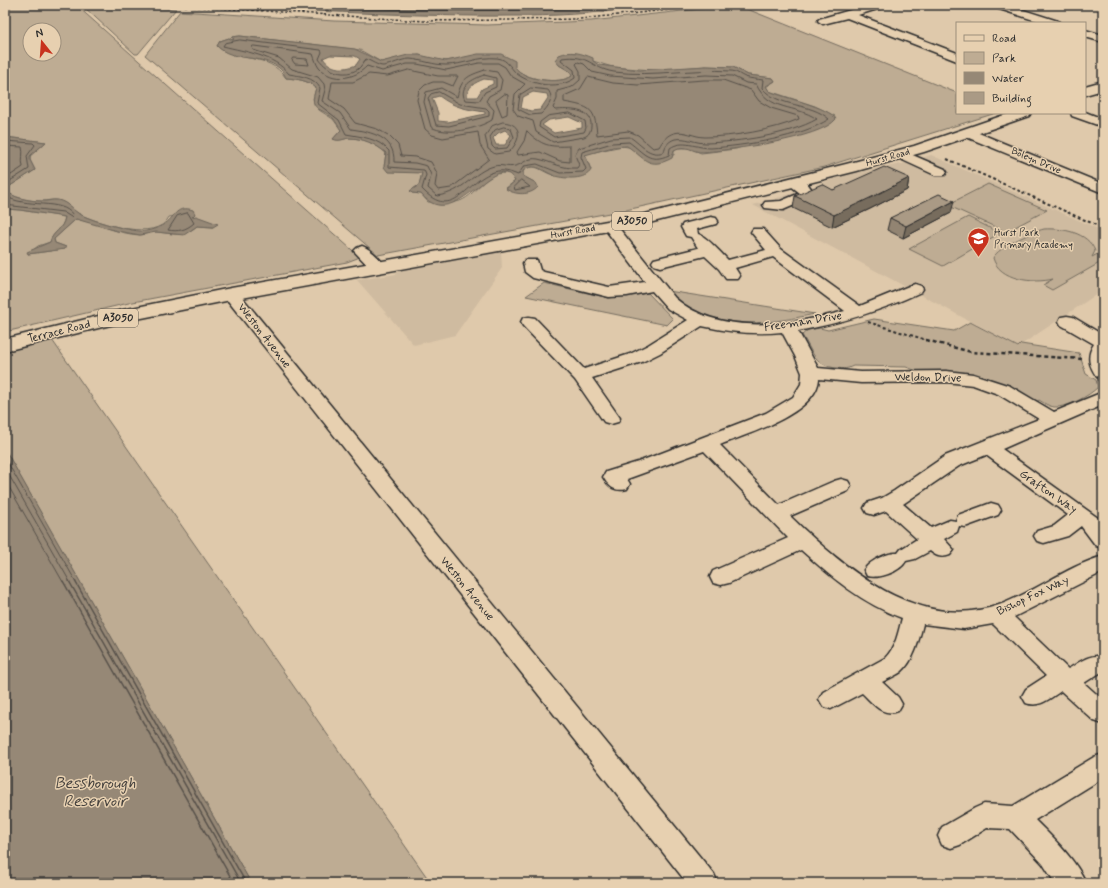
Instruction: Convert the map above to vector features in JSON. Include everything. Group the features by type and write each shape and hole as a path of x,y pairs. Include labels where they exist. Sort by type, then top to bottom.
{"main road":[{"path":"1086,91 1103,85"},
{"name":"Hurst Road","path":"231,294 641,220 794,183 901,154 969,133 1021,114"},
{"name":"Terrace Road","path":"5,345 127,316 231,294"}],"street":[{"path":"823,21 880,5"},
{"path":"997,5 1051,22"},
{"path":"849,14 857,19 956,57"},
{"path":"1086,33 1103,39"},
{"path":"1080,114 1103,123"},
{"name":"Boleyn Drive","path":"969,133 1103,189"},
{"path":"901,154 940,172"},
{"path":"1087,182 1103,174"},
{"path":"781,208 808,194 802,186 794,183"},
{"path":"711,221 688,227 698,241 730,271 776,252"},
{"name":"Freeman Drive","path":"609,226 656,285 678,309 700,320 735,328 752,330 786,327 853,314 880,305 915,289"},
{"path":"758,232 776,252 833,293 853,314"},
{"path":"660,262 698,241"},
{"path":"362,251 378,267"},
{"path":"565,282 574,268"},
{"path":"535,269 565,282 609,292 627,291 656,285"},
{"name":"Weston Avenue","path":"231,294 294,375 704,883"},
{"path":"581,376 636,358 654,349 700,320"},
{"path":"1067,321 1103,342 1097,354 1100,367"},
{"path":"529,322 581,376 593,395 611,418"},
{"path":"620,484 612,477 645,467 774,417 799,401 810,384 811,373 804,356 786,327"},
{"name":"Weldon Drive","path":"811,373 876,377 941,376 966,378 1010,393 1053,420"},
{"path":"935,542 881,505 952,461 1100,402"},
{"name":"Bishop Fox Way","path":"707,443 803,540 875,596 914,613 958,620 977,619 997,614 1103,564"},
{"name":"Grafton Way","path":"988,447 1003,460 1083,516 1091,523 1103,541"},
{"path":"776,514 841,486"},
{"path":"874,570 935,542 958,523 991,510"},
{"path":"1044,536 1061,531 1068,524 1083,516"},
{"path":"721,578 803,540"},
{"path":"830,699 892,665 901,658 905,649 914,613"},
{"path":"997,614 1064,680 1103,714"},
{"path":"1034,696 1096,664"},
{"path":"864,681 890,704"},
{"path":"951,836 984,816 1016,818 1103,765"},
{"path":"1016,818 1052,856 1072,883"}],"path":[{"path":"171,5 424,21 579,19 716,5"},
{"path":"944,158 1103,228"},
{"path":"853,314 949,347 971,352 1044,355 1100,367"}],"shaded area":[{"name":"Hurst Park Primary Academy","path":"931,155 1103,231 1103,290 1018,347 753,205 798,192 841,176 911,162"},
{"path":"501,251 502,268 455,335 414,345 357,280 397,274 396,271"}],"green space":[{"path":"5,5 77,6 360,257 347,262 133,302 5,332 5,209 65,217 62,225 53,235 50,242 38,246 28,254 65,249 66,247 55,243 54,239 76,219 124,233 140,235 154,232 182,234 187,233 197,226 213,227 192,217 195,214 169,217 163,225 153,229 127,229 88,218 79,214 62,202 55,200 33,200 20,198 9,194 6,190 7,188 35,170 30,160 30,156 46,142 5,137"},
{"path":"128,5 176,9 138,54 135,54 83,6"},
{"path":"737,5 956,93 956,114 993,114 824,167 626,210 378,255 145,55 180,11 334,21 487,25 591,21","holes":["240,36 360,50 381,62 419,55 440,61 456,60 515,67 519,71 533,78 551,81 566,79 572,76 571,72 559,65 593,61 612,67 653,70 706,66 733,67 748,75 773,78 775,81 766,87 769,91 815,106 835,116 736,149 701,153 690,148 677,148 674,150 674,155 622,146 585,154 591,170 556,175 536,167 532,167 523,171 523,176 536,183 506,188 515,181 510,174 501,173 487,179 470,195 456,202 428,202 421,194 412,193 410,191 419,185 422,173 384,167 386,153 369,142 354,138 340,140 333,139 341,130 333,119 319,110 313,99 316,88 313,85 302,80 286,78 270,64 234,55 217,46 220,41 229,38 232,40 235,39 232,37"]},
{"path":"988,184 1047,210 1006,232 947,205"},
{"path":"968,217 1000,233 943,266 909,249"},
{"path":"1044,229 1059,229 1081,235 1087,239 1095,251 1092,257 1103,251 1103,261 1052,290 1043,285 1053,279 1036,281 1018,279 1002,271 993,258 1001,249 1032,233"},
{"path":"544,283 609,298 648,293 673,319 667,325 526,296"},
{"path":"668,291 815,314 777,321 736,323 699,315 682,305"},
{"path":"874,319 954,331 970,322 1018,347 1021,344 1079,353 1086,374 1096,380 1098,387 1078,401 1065,406 1054,407 1039,400 1036,402 1008,387 920,372 906,367 853,366 844,369 830,367 815,357 802,335 808,330 820,328 828,330"},
{"path":"52,340 431,883 251,883 5,450 5,351"}],"water":[{"path":"224,5 680,5 562,15 487,16 342,12 234,7"},
{"path":"240,36 355,49 381,62 408,55 419,55 446,61 478,54 501,54 515,61 515,67 526,75 533,78 551,81 566,79 572,76 571,72 559,65 555,60 563,53 576,53 589,56 599,65 640,70 706,66 733,67 748,75 773,78 775,81 766,86 769,91 816,107 832,115 836,119 827,126 813,132 794,138 753,146 703,152 686,148 678,148 674,150 672,158 664,162 657,163 647,161 627,146 613,147 585,155 591,170 585,176 575,178 559,177 539,168 532,167 523,171 523,176 536,183 538,187 531,192 522,194 506,189 515,181 507,173 497,174 486,180 461,199 448,205 434,204 421,194 412,193 410,191 419,185 422,173 388,172 384,167 386,153 378,147 359,139 333,139 341,130 334,119 314,105 313,101 316,88 313,85 302,80 286,78 279,68 272,64 231,54 223,51 217,46 220,41 229,38 232,40 234,39 231,37","holes":["330,55 355,56 360,59 356,65 347,68 338,68 330,65 323,58","484,79 493,80 493,84 482,89 477,97 467,97 470,88 477,82","533,92 547,94 548,98 540,110 531,111 521,108 523,97","439,96 456,106 485,112 485,114 448,122 438,121 438,113 432,98","569,117 582,123 582,128 554,133 542,125 549,120","505,130 511,135 505,145 496,145 493,138 498,133"]},
{"path":"5,137 46,142 30,156 30,160 35,170 7,188 6,190 12,195 26,200 58,200 67,204 83,216 132,230 146,231 159,227 183,209 193,210 195,214 192,217 196,216 218,224 213,227 197,226 184,235 156,232 140,235 117,231 76,219 54,239 55,243 66,247 65,249 28,254 27,252 50,242 53,235 62,225 65,217 5,209"},
{"name":"Bessborough Reservoir","path":"5,450 6,451 251,883 5,883"}],"building":[{"path":"884,167 909,178 834,215 795,196 822,184 833,190"},
{"path":"939,194 954,201 906,226 890,218"}],"place":[{"name":"Hurst Park Primary Academy","path":"978,258"}]}
